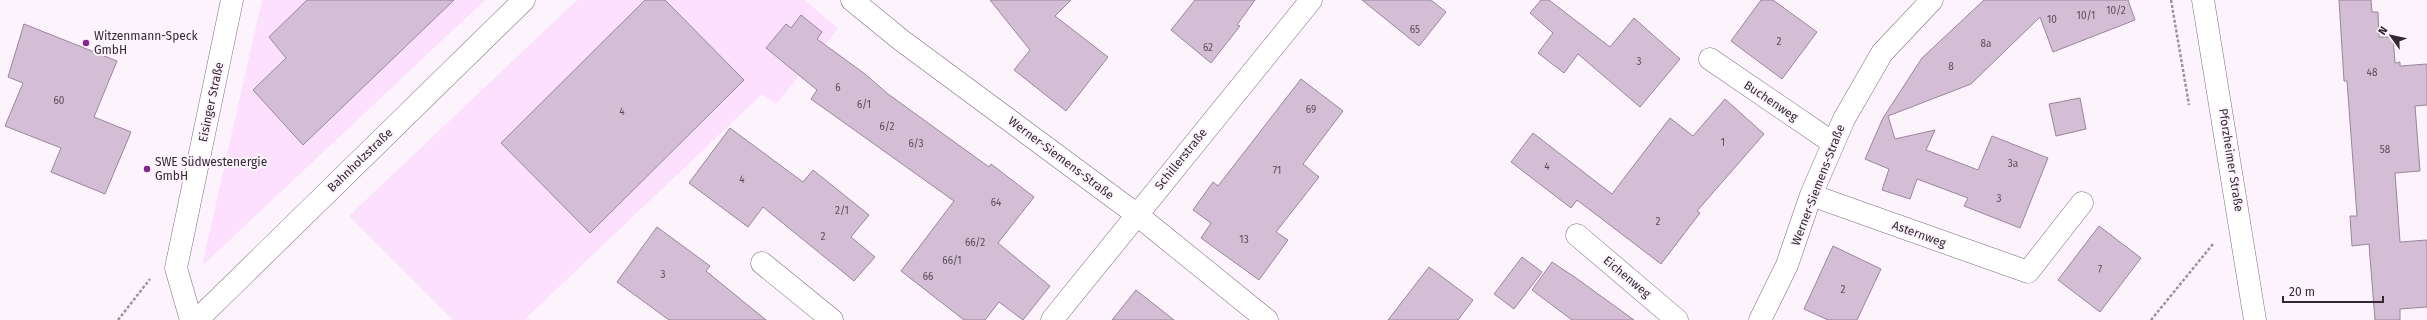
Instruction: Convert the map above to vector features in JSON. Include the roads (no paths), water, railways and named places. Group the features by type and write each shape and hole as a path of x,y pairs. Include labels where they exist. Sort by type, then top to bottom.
{"street":[{"name":"Eisinger Straße","path":"191,320 176,268 232,0"},
{"name":"Bahnholzstraße","path":"197,320 524,0"},
{"name":"Werner-Siemens-Straße","path":"852,0 901,40 1136,214 1267,320"},
{"name":"Schillerstraße","path":"1052,320 1136,214 1311,0"},
{"name":"Werner-Siemens-Straße","path":"1760,320 1787,266 1811,195 1844,119 1882,53 1932,0"},
{"name":"Pforzheimer Straße","path":"2203,0 2239,214 2255,320"},
{"name":"Buchenweg","path":"1710,59 1833,143"},
{"name":"Asternweg","path":"1811,195 2028,272 2082,203"},
{"name":"Eichenweg","path":"1577,235 1677,320"},
{"path":"762,263 832,320"}],"place":[{"name":"Witzenmann-Speck GmbH","path":"86,43"},
{"name":"SWE Südwestenergie GmbH","path":"147,169"}]}
